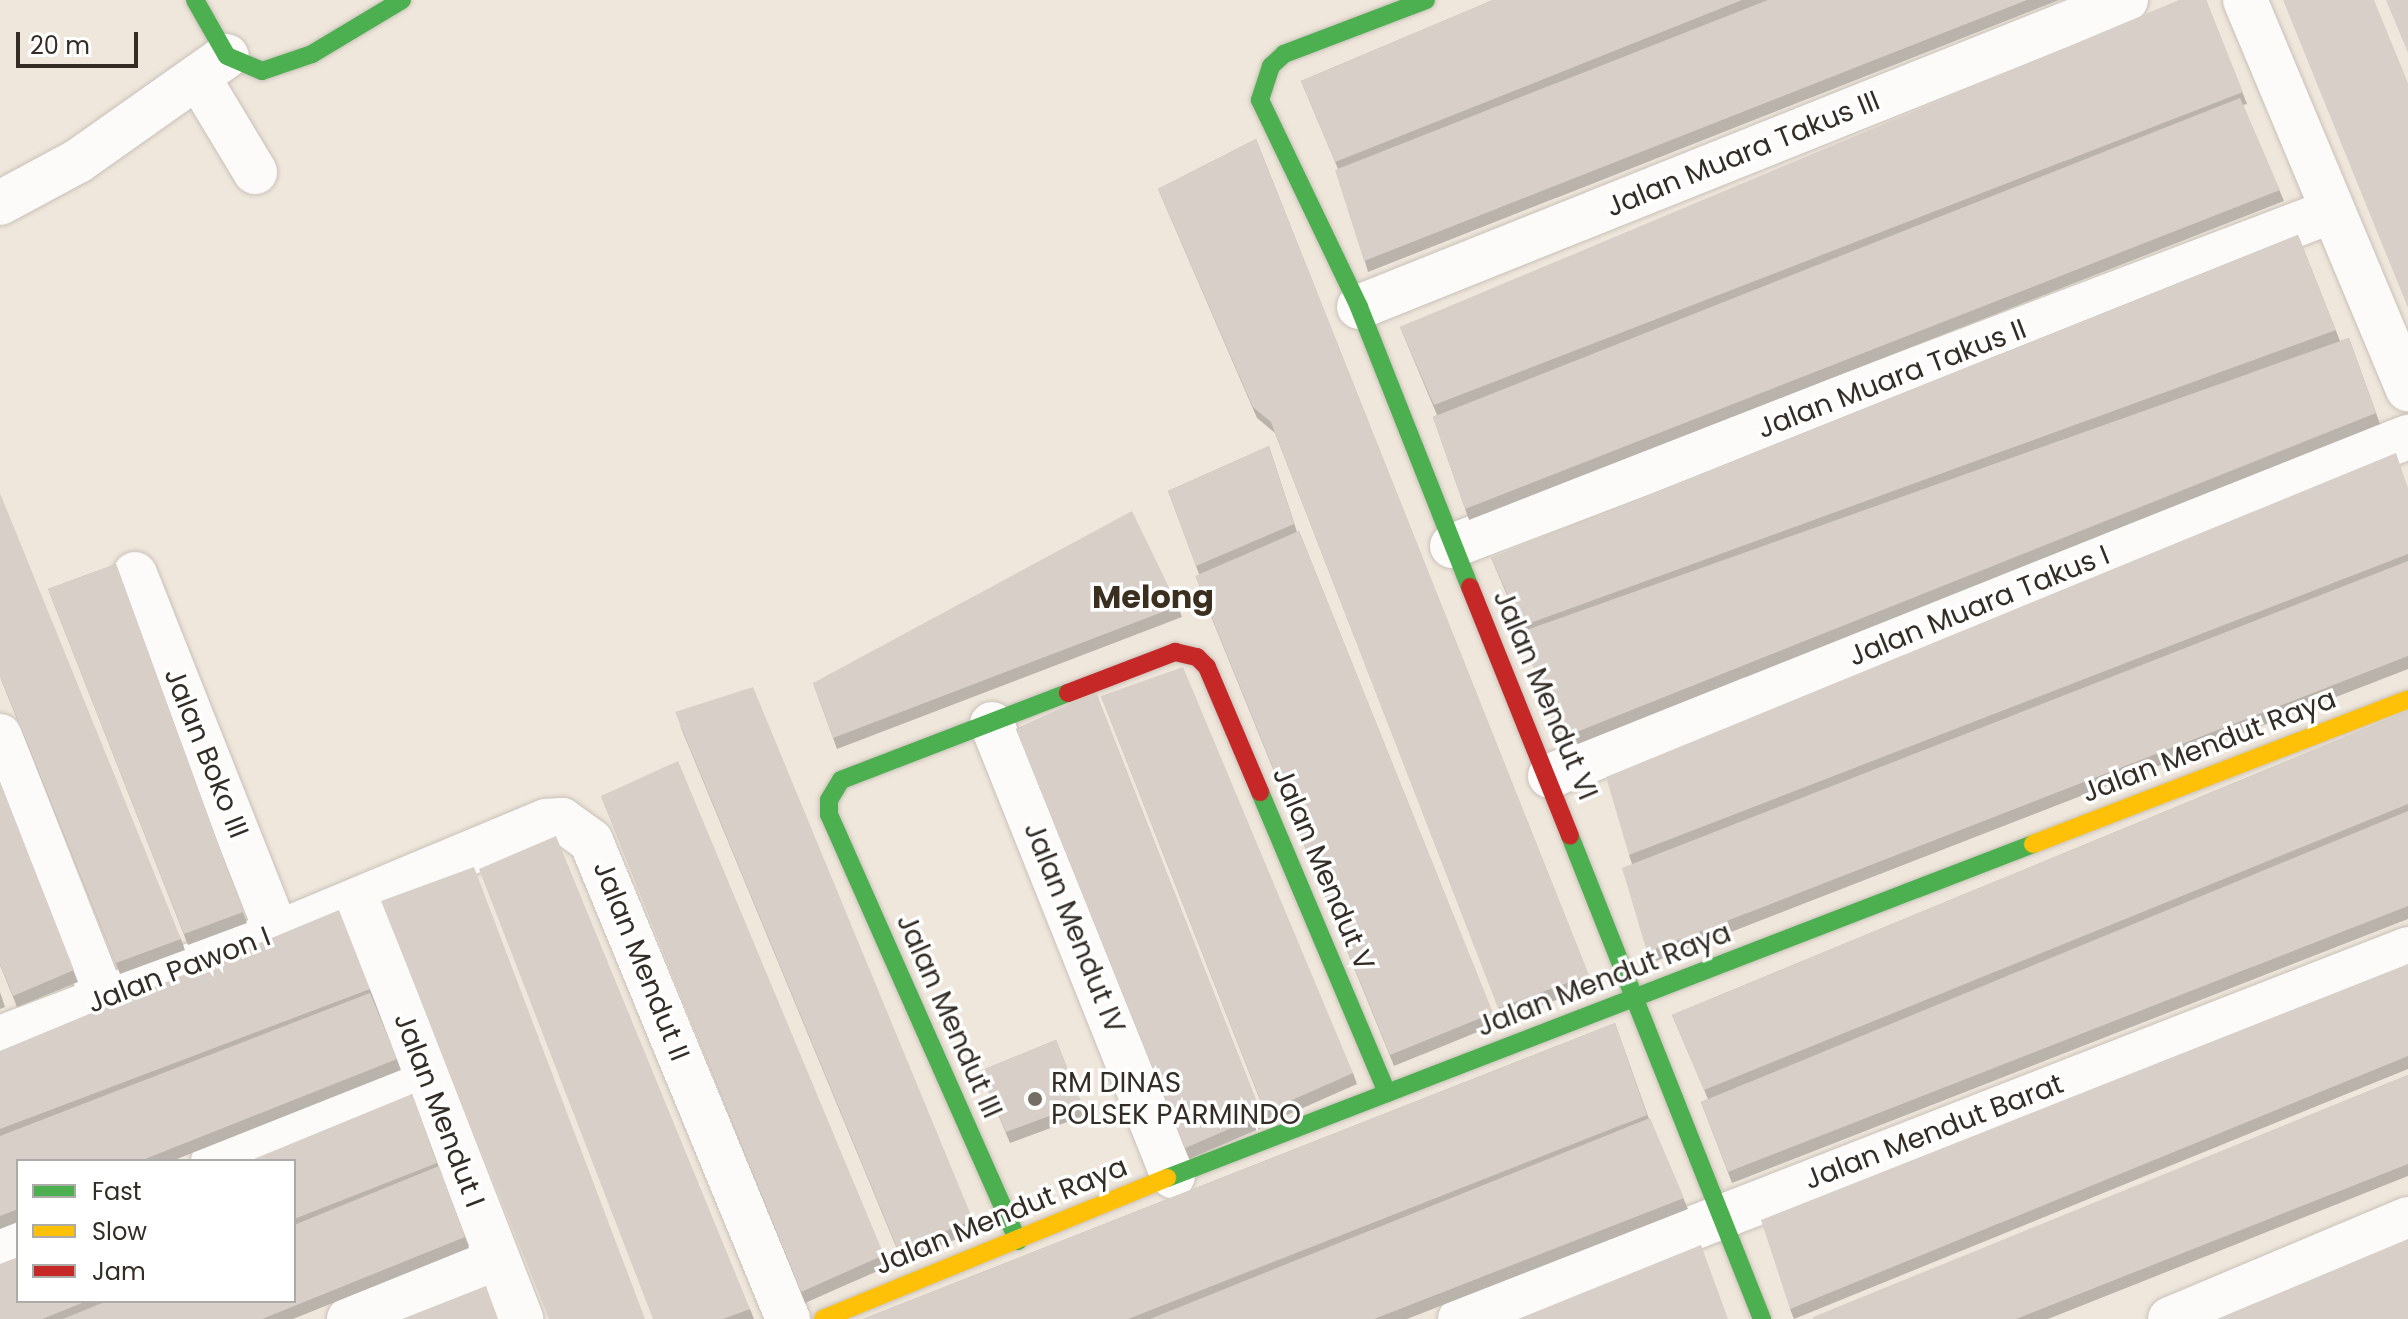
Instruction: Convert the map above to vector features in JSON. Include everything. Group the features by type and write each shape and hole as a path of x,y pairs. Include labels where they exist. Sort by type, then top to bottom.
{"street":[{"path":"195,0 213,66 255,172"},
{"path":"0,203 78,161 213,66 252,70 283,68 402,0"},
{"name":"Jalan Mendut VI","path":"1426,0 1284,54 1271,66 1260,100 1359,307 1452,546 1550,776 1634,999 1762,1319"},
{"name":"Jalan Muara Takus III","path":"1359,307 2126,0"},
{"path":"2245,0 2408,389"},
{"name":"Jalan Muara Takus II","path":"1452,546 2332,211"},
{"name":"Jalan Muara Takus I","path":"1550,776 2408,437"},
{"name":"Jalan Boko III","path":"135,574 277,933"},
{"name":"Jalan Mendut V","path":"992,724 1175,652 1186,652 1207,667 1387,1093"},
{"name":"Jalan Mendut Raya","path":"823,1319 1173,1176 2408,699"},
{"name":"Jalan Mendut III","path":"992,724 841,780 829,800 829,815 1018,1241"},
{"name":"Jalan Mendut IV","path":"992,724 1173,1176"},
{"path":"0,736 103,997"},
{"name":"Jalan Mendut II","path":"358,900 546,821 562,820 578,827 591,841 788,1319"},
{"name":"Jalan Pawon I","path":"0,1038 358,900"},
{"name":"Jalan Mendut I","path":"358,900 521,1319"},
{"name":"Jalan Mendut Barat","path":"1460,1319 2408,949"},
{"path":"218,1159 425,1076"},
{"path":"2170,1319 2408,1219"},
{"path":"349,1319 497,1258"}],"building":[{"path":"1493,0 1742,0 1335,162 1301,81"},
{"path":"1768,0 2027,0 1364,261 1335,170"},
{"path":"2179,0 2206,0 2243,92 1434,405 1400,327"},
{"path":"2283,0 2374,0 2408,83 2408,308"},
{"path":"2386,0 2408,0 2408,53"},
{"path":"2240,98 2280,190 1465,509 1433,417"},
{"path":"1256,139 1589,975 1498,1008 1271,422 1253,407 1158,189"},
{"path":"2298,235 2336,330 1522,626 1491,558"},
{"path":"2349,338 2376,413 1559,739 1521,632"},
{"path":"1269,446 1294,524 1196,566 1168,491"},
{"path":"2396,453 2408,488 2408,554 1629,855 1606,777"},
{"path":"0,493 181,939 116,963 0,676"},
{"path":"1132,511 1178,606 833,738 813,683"},
{"path":"1299,531 1493,1013 1390,1055 1195,576"},
{"path":"2408,561 2408,656 1647,952 1622,868"},
{"path":"116,564 243,912 184,934 48,589"},
{"path":"1183,667 1353,1073 1265,1112 1101,696"},
{"path":"753,687 973,1220 898,1250 675,712"},
{"path":"1096,693 1262,1115 1185,1148 1016,729"},
{"path":"2408,711 2408,804 1704,1090 1672,1015"},
{"path":"678,761 884,1255 801,1292 601,796"},
{"path":"0,782 74,970 13,996 0,964"},
{"path":"2408,811 2408,906 1728,1172 1701,1102"},
{"path":"556,836 750,1309 723,1319 653,1319 479,869"},
{"path":"474,867 645,1319 549,1319 381,901"},
{"path":"339,910 370,989 0,1129 0,1051"},
{"path":"2408,964 2408,1056 1790,1309 1761,1220"},
{"path":"370,993 397,1059 145,1159 16,1159 16,1210 0,1216 0,1136"},
{"path":"1615,1023 1647,1115 1128,1319 863,1319"},
{"name":"RM DINAS POLSEK PARMINDO","path":"1056,1040 1082,1104 1006,1132 980,1071"},
{"path":"2408,1075 2408,1164 2016,1319 1813,1319 1813,1317"},
{"path":"412,1094 437,1163 296,1218 296,1159 254,1159"},
{"path":"1650,1118 1684,1198 1374,1319 1150,1319"},
{"path":"439,1166 465,1237 262,1319 63,1319 102,1303 296,1303 296,1224"},
{"path":"2408,1239 2408,1319 2217,1319"},
{"path":"1701,1245 1728,1319 1518,1319"},
{"path":"16,1258 16,1303 82,1303 42,1319 0,1319 0,1264"},
{"path":"486,1286 498,1319 402,1319"}],"traffic: fast":[{"path":"195,0 227,56 262,71 312,54 402,0"},
{"path":"1426,0 1284,54 1271,66 1260,100 1359,307 1470,587"},
{"path":"1018,1241 829,815 829,800 841,780 1068,693"},
{"path":"1260,792 1387,1093"},
{"path":"1570,836 1762,1319"},
{"path":"1167,1178 2033,844"}],"traffic: slow":[{"path":"2033,844 2408,699"},
{"path":"823,1319 1167,1178"}],"traffic: jam":[{"path":"1470,587 1570,836"},
{"path":"1068,693 1175,652 1197,657 1207,667 1260,792"}],"place":[{"name":"RM DINAS POLSEK PARMINDO","path":"1035,1099"}],"district":[{"name":"Melong","path":"1153,597"}]}
